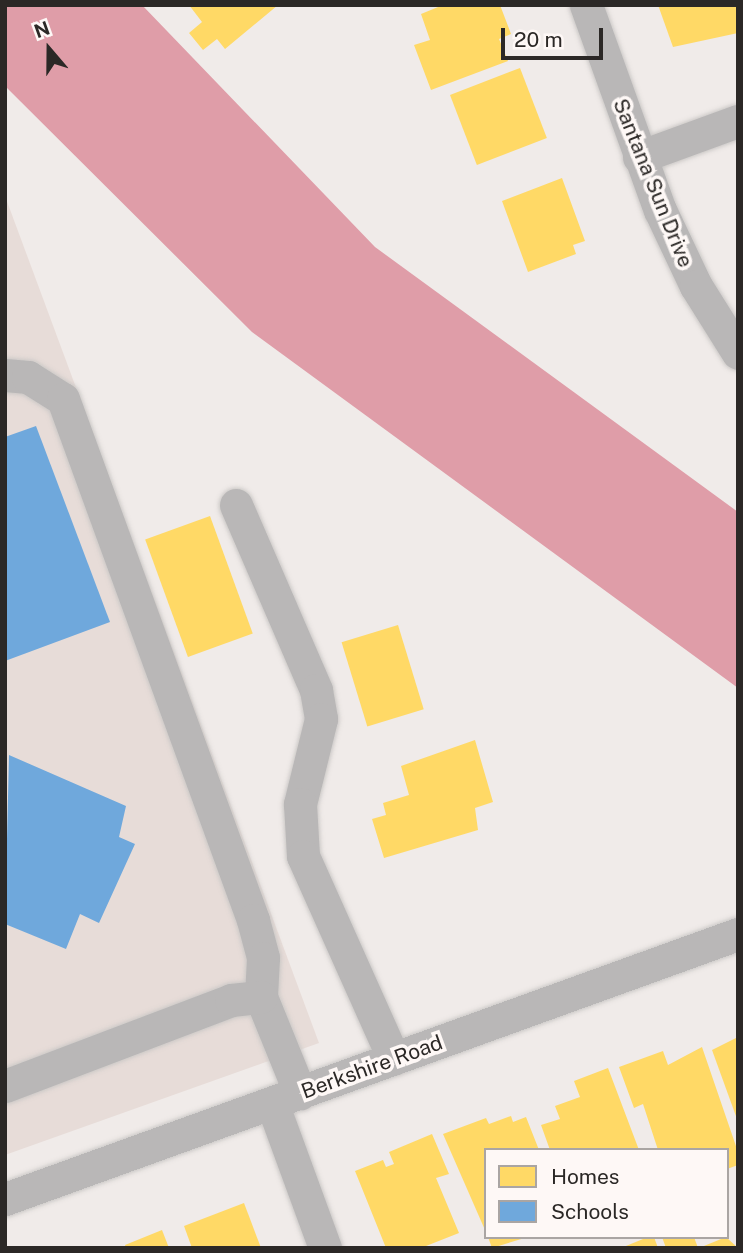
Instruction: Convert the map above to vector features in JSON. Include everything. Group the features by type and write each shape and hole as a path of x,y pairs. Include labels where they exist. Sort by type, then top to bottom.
{"street":[{"name":"Santana Sun Drive","path":"586,5 639,157 696,286 738,353"},
{"path":"639,157 738,121"},
{"path":"5,375 29,377 63,399 253,920 263,958 261,997 325,1248"},
{"path":"236,505 316,690 321,719 300,804 303,856 394,1059"},
{"name":"Berkshire Road","path":"5,1199 738,934"},
{"path":"5,1086 231,1000 261,997"}],"shaded area":[{"path":"5,5 142,5 375,247 738,512 738,688 252,332 5,86"},
{"path":"5,196 319,1043 5,1155"}],"building: Homes":[{"path":"189,5 278,5 225,49 217,39 203,50 189,33 202,22"},
{"path":"443,5 500,5 511,34 499,39 508,61 431,90 414,45 430,40 421,14"},
{"path":"658,5 738,5 738,33 673,47"},
{"path":"520,68 547,138 477,165 450,95"},
{"path":"562,178 585,241 573,245 576,254 528,272 502,201"},
{"path":"210,516 253,633 188,657 145,540"},
{"path":"398,625 424,709 367,726 342,642"},
{"path":"475,740 493,802 475,808 478,830 384,858 372,819 386,815 383,803 409,795 401,766"},
{"path":"738,1037 738,1119 737,1119 712,1050"},
{"path":"702,1047 738,1152 738,1165 729,1168 729,1148 657,1148 643,1104 634,1108 619,1067 663,1051 668,1065"},
{"path":"608,1068 638,1148 549,1148 541,1125 560,1119 555,1106 580,1097 574,1081"},
{"path":"511,1116 513,1122 526,1117 538,1148 484,1148 484,1228 443,1134 486,1118 489,1124"},
{"path":"432,1134 449,1174 436,1178 459,1233 421,1248 386,1248 355,1171 383,1160 386,1167 394,1164 389,1152"},
{"path":"244,1203 261,1248 192,1248 184,1226"},
{"path":"162,1230 169,1248 126,1248 125,1245"},
{"path":"489,1239 521,1239 492,1248"},
{"path":"643,1239 655,1239 658,1248 621,1248"},
{"path":"663,1239 695,1239 698,1248 666,1248"},
{"path":"728,1239 738,1248 699,1248"}],"building: Schools":[{"path":"36,426 110,622 5,661 5,437"},
{"path":"9,755 126,806 119,837 135,844 99,923 80,914 66,949 5,924"}]}
